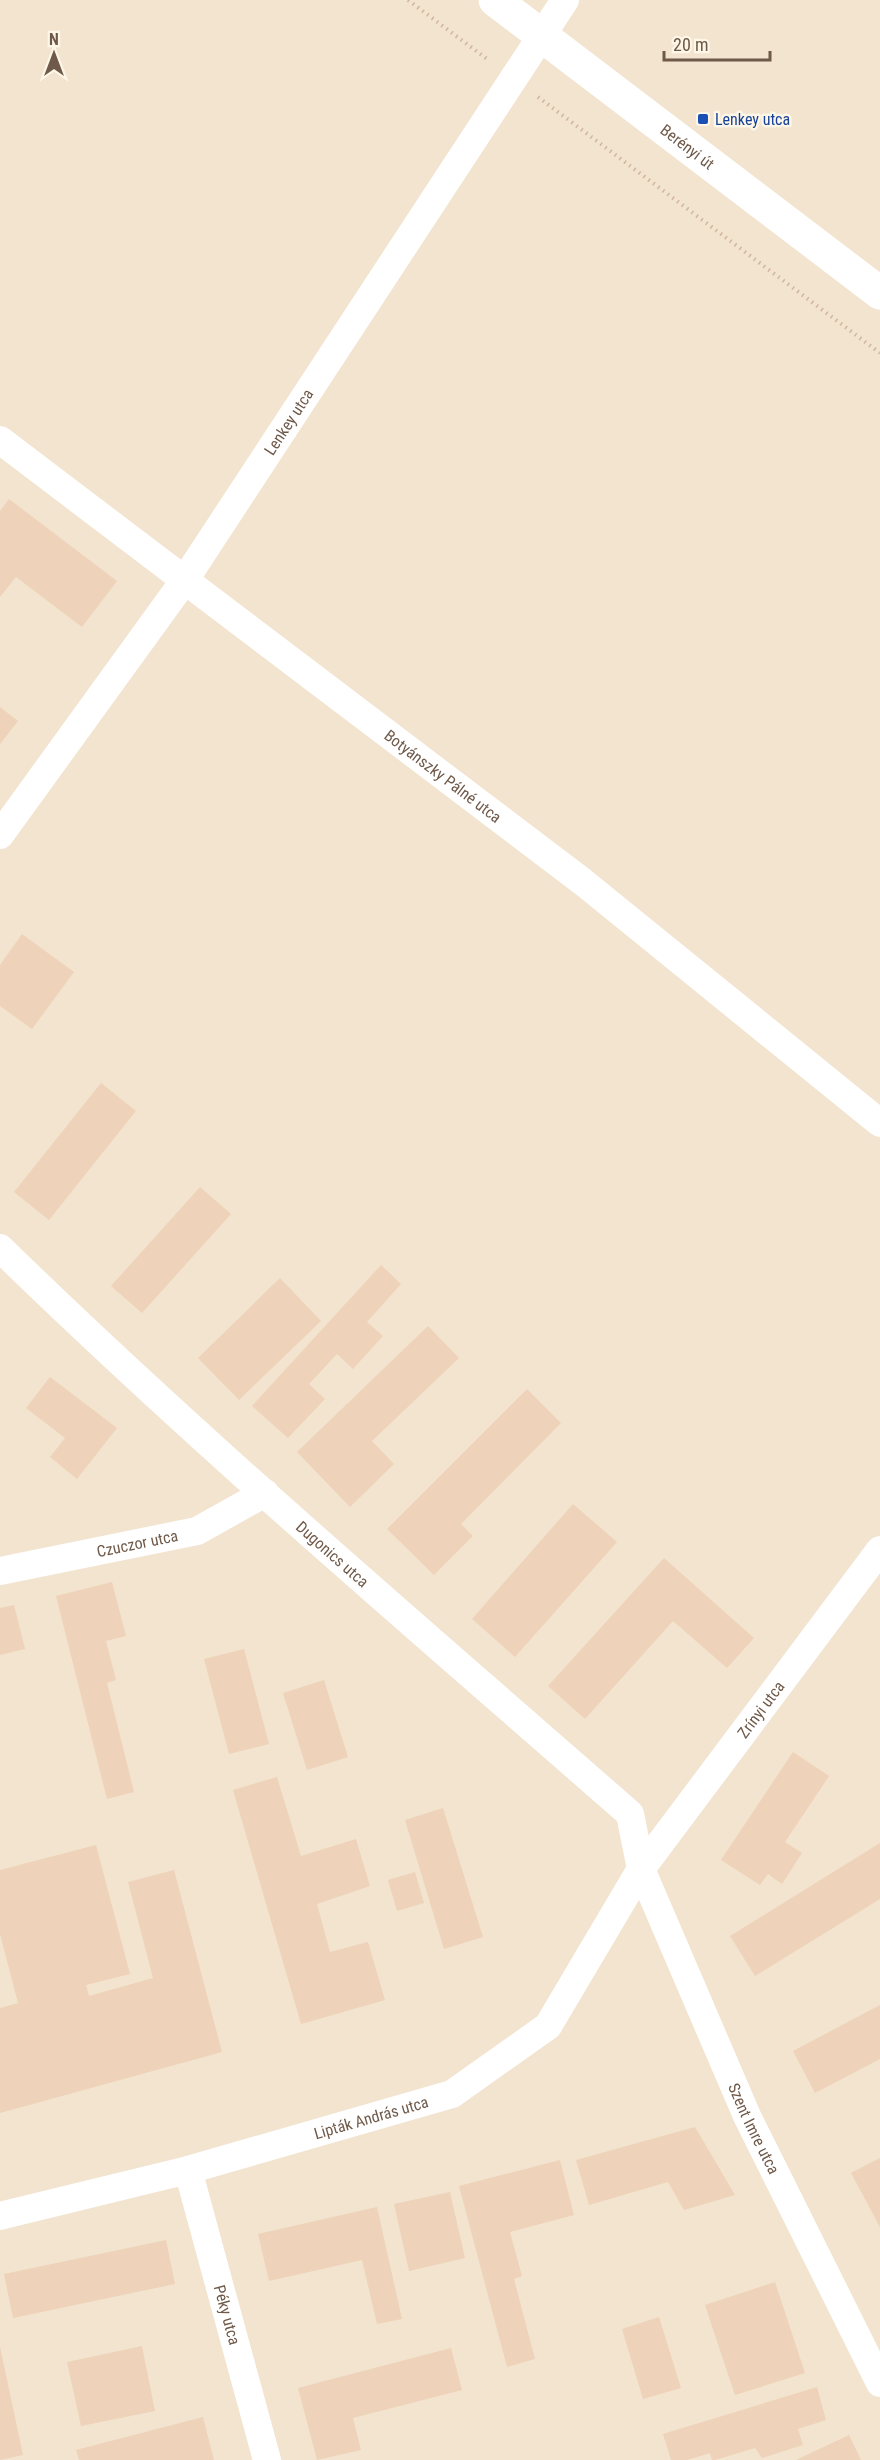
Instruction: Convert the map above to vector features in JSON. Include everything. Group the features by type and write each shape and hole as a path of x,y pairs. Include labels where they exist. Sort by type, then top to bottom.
{"street":[{"name":"Berényi út","path":"495,0 880,293"},
{"name":"Lenkey utca","path":"0,835 184,581 565,0"},
{"name":"Botyánszky Pálné utca","path":"0,440 583,882 880,1123"},
{"name":"Dugonics utca","path":"0,1248 82,1328 265,1493 630,1814 641,1869"},
{"name":"Czuczor utca","path":"0,1572 197,1531 265,1493"},
{"name":"Zrínyi utca","path":"641,1869 880,1550"},
{"name":"Lipták András utca","path":"0,2216 188,2170 452,2094 548,2026 641,1869"},
{"name":"Szent Imre utca","path":"641,1869 747,2116 880,2383"},
{"name":"Péky utca","path":"188,2170 267,2460"}],"path":[{"path":"408,0 880,353"}],"shaded area":[{"path":"0,0 880,0 880,2460 0,2460"}],"building":[{"path":"9,499 117,581 82,627 16,577 0,597 0,511"},
{"path":"0,707 18,721 0,744"},
{"path":"22,934 74,972 32,1029 0,1006 0,965"},
{"path":"101,1083 136,1111 49,1220 14,1192"},
{"path":"200,1187 231,1214 142,1313 111,1286"},
{"path":"381,1265 401,1284 367,1322 383,1336 353,1369 337,1354 309,1384 325,1399 288,1438 252,1406"},
{"path":"280,1278 321,1321 239,1400 198,1358"},
{"path":"428,1326 459,1358 372,1441 394,1464 350,1507 297,1452"},
{"path":"50,1377 117,1428 77,1479 50,1457 65,1438 26,1408"},
{"path":"527,1389 561,1423 461,1524 473,1536 434,1575 387,1529"},
{"path":"573,1504 617,1542 515,1657 472,1619"},
{"path":"664,1558 754,1638 727,1668 673,1621 585,1719 548,1686"},
{"path":"112,1582 126,1636 106,1641 116,1680 107,1683 134,1792 107,1799 56,1596"},
{"path":"14,1605 25,1649 0,1655 0,1608"},
{"path":"244,1649 269,1744 229,1754 204,1659"},
{"path":"324,1680 348,1757 307,1770 283,1693"},
{"path":"793,1752 829,1776 785,1842 802,1853 782,1884 768,1874 760,1885 721,1860"},
{"path":"277,1777 301,1856 356,1839 370,1886 317,1904 330,1952 368,1942 385,2000 301,2024 233,1790"},
{"path":"443,1808 483,1937 444,1949 405,1820"},
{"path":"880,1843 880,1899 755,1976 730,1936"},
{"path":"96,1845 130,1974 86,1985 89,1996 153,1978 128,1882 174,1870 222,2052 0,2113 0,2008 18,2003 0,1934 0,1870"},
{"path":"415,1872 424,1903 397,1911 388,1880"},
{"path":"880,2005 880,2059 815,2093 793,2051"},
{"path":"695,2127 735,2195 684,2210 668,2182 589,2205 576,2160"},
{"path":"880,2158 880,2227 851,2173"},
{"path":"560,2160 574,2215 510,2232 522,2276 514,2279 535,2359 507,2367 459,2186"},
{"path":"450,2192 465,2258 409,2271 394,2204"},
{"path":"377,2207 402,2319 377,2324 362,2260 269,2281 258,2234"},
{"path":"166,2240 175,2284 13,2318 4,2274"},
{"path":"775,2282 805,2373 735,2395 705,2305"},
{"path":"659,2317 681,2388 643,2399 622,2329"},
{"path":"142,2346 155,2411 81,2426 67,2362"},
{"path":"0,2347 23,2455 0,2460"},
{"path":"451,2348 462,2390 353,2418 361,2450 317,2460 298,2388"},
{"path":"817,2387 826,2420 798,2429 803,2445 762,2458 755,2448 715,2460 712,2460 710,2453 687,2460 671,2460 663,2434"},
{"path":"203,2417 214,2460 79,2460 76,2450"},
{"path":"849,2435 861,2460 796,2460"}],"place":[{"name":"Lenkey utca","path":"703,119"}]}
